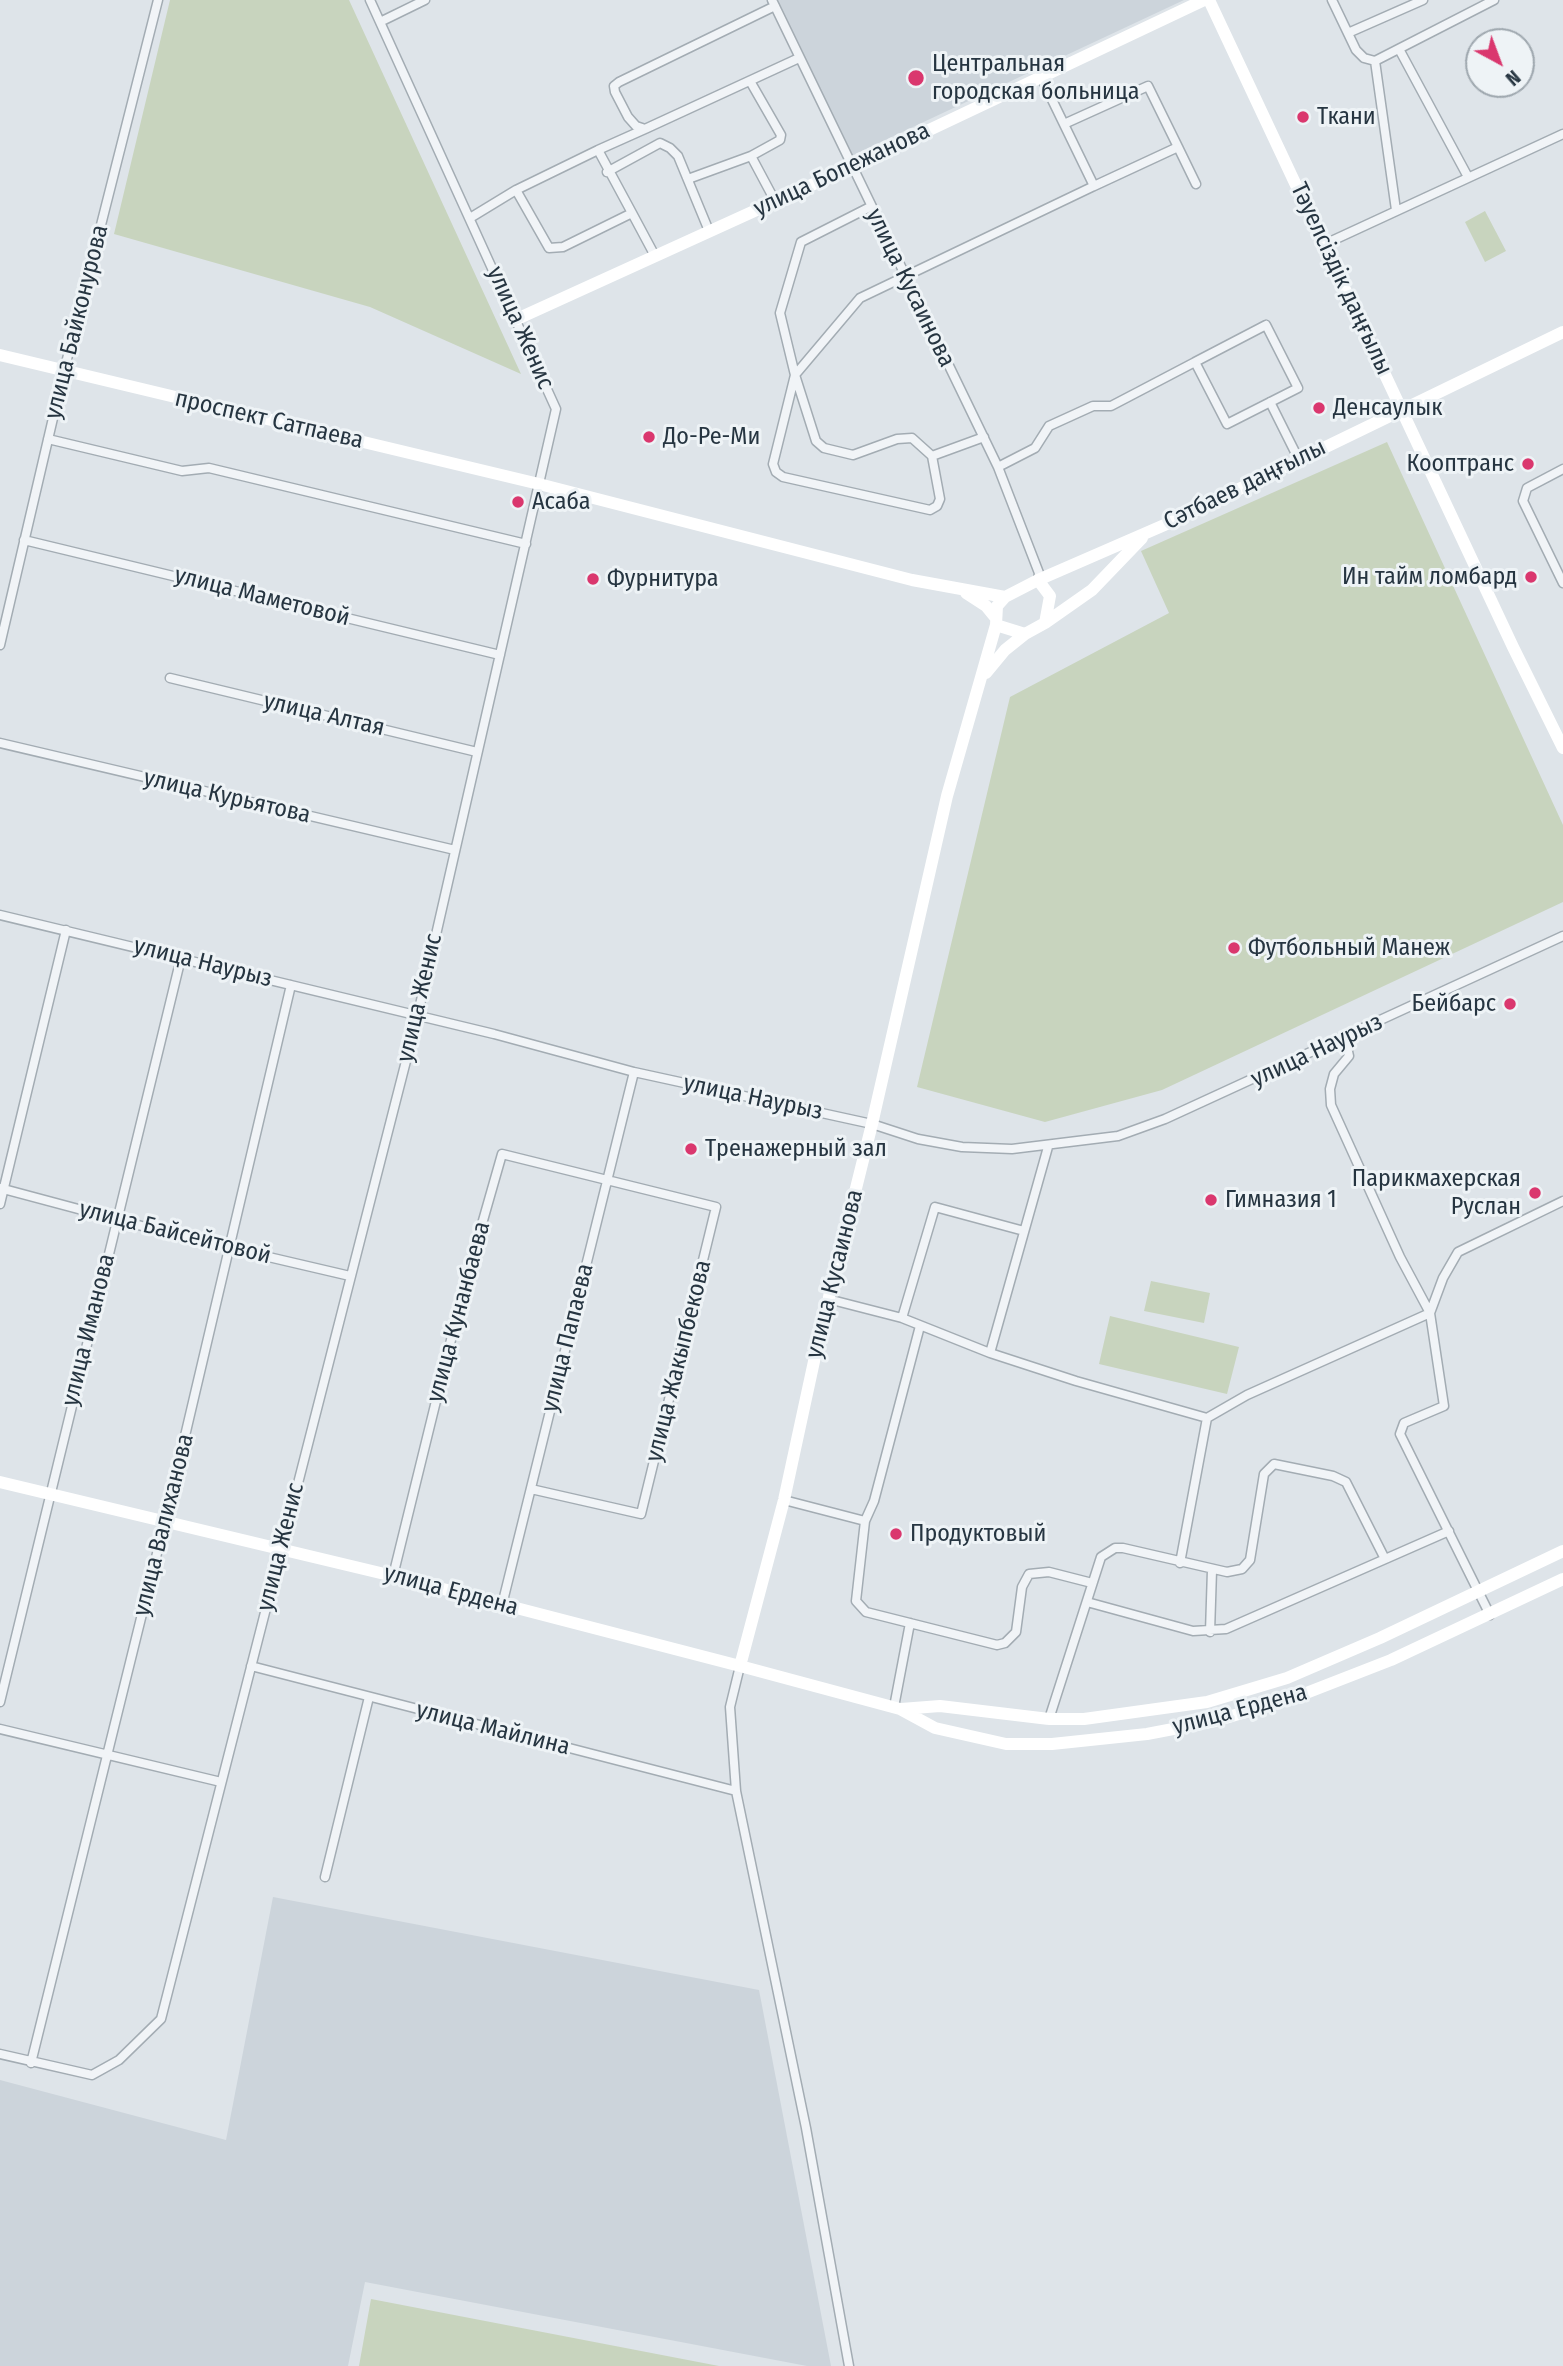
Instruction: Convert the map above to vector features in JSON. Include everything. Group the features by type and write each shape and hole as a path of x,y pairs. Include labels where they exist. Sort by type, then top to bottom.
{"street":[{"name":"улица Байконурова","path":"0,645 64,371 158,0"},
{"name":"улица Женис","path":"31,2063 92,2075 119,2060 161,2019 416,1018 556,409 517,318 370,0"},
{"path":"380,22 425,0"},
{"name":"улица Бопежанова","path":"517,318 851,167 1204,0"},
{"name":"Тәуелсіздік даңғылы","path":"1209,0 1563,748"},
{"path":"1332,0 1364,58 1375,61 1494,0"},
{"path":"1348,33 1423,0"},
{"path":"645,129 628,117 614,86 773,3"},
{"name":"улица Кусаинова","path":"773,3 998,467 1039,573 1038,580"},
{"path":"1399,49 1468,177"},
{"path":"470,218 516,190 598,149 799,58"},
{"path":"1375,61 1396,210"},
{"path":"1041,77 1094,186"},
{"path":"688,179 778,143 781,135 750,81"},
{"path":"1064,124 1148,86 1196,184"},
{"path":"1325,244 1563,134"},
{"path":"607,173 660,142 678,156 709,231"},
{"path":"870,207 801,242 780,313 794,375 816,442 824,448 853,455 897,439 912,438 932,456 940,499 937,506 930,510 783,477 776,472 773,464 794,375 860,298 1178,147"},
{"path":"598,149 607,173 656,256"},
{"path":"751,156 775,201"},
{"path":"516,190 549,248 564,247 632,214"},
{"path":"998,467 1035,447 1049,426 1093,406 1111,406 1195,362 1266,326 1298,388 1227,424 1195,362"},
{"name":"Сәтбаев даңғылы","path":"1038,580 1149,531 1402,407 1563,332"},
{"name":"проспект Сатпаева","path":"0,355 539,484"},
{"path":"1270,402 1298,458"},
{"path":"932,456 984,437"},
{"path":"48,439 182,471 209,468 526,544"},
{"path":"1563,469 1527,488 1522,501 1563,583"},
{"path":"539,484 962,591 1005,597"},
{"path":"981,679 1005,650 1092,590 1149,531"},
{"name":"улица Маметовой","path":"24,540 500,654"},
{"path":"996,621 997,606 1005,597 1038,580 1051,596 1045,623"},
{"path":"962,591 986,606 996,621 1025,634"},
{"name":"улица Кусаинова","path":"740,1666 784,1500 828,1299 872,1124 947,796 996,621"},
{"name":"улица Алтая","path":"170,678 477,752"},
{"name":"улица Курьятова","path":"0,743 455,850"},
{"name":"улица Наурыз","path":"0,915 416,1018 494,1034 634,1072 872,1124 918,1139 962,1147 1048,1147 1118,1136 1165,1119 1563,936"},
{"path":"0,1204 66,930"},
{"name":"улица Иманова","path":"0,1702 181,958"},
{"name":"улица Валиханова","path":"31,2063 165,1521 291,985"},
{"path":"1345,1038 1349,1056 1334,1074 1330,1089 1331,1105 1400,1256 1430,1313 1444,1406 1404,1423 1400,1434 1490,1615"},
{"name":"улица Папаева","path":"502,1605 634,1072"},
{"path":"990,1353 1048,1147"},
{"name":"улица Кунанбаева","path":"393,1576 461,1300 502,1154 607,1180"},
{"name":"улица Жакыпбекова","path":"531,1489 639,1514 643,1512 716,1210 712,1205 607,1180"},
{"name":"улица Байсейтовой","path":"2,1189 117,1220 350,1276"},
{"path":"828,1299 902,1318 990,1353 1076,1381 1207,1418 1247,1395 1430,1313 1443,1278 1458,1252 1563,1201"},
{"path":"902,1318 935,1207 1024,1231"},
{"path":"920,1325 866,1521 856,1601 866,1612 997,1644 1005,1643 1016,1632 1022,1587 1029,1574 1049,1572 1092,1583"},
{"path":"1180,1563 1207,1418"},
{"path":"1049,1719 1101,1557 1115,1548 1227,1573 1248,1565 1264,1474 1274,1464 1333,1476 1346,1482 1385,1559"},
{"name":"улица Ердена","path":"0,1482 281,1548 740,1666 897,1708 935,1728 1006,1744 1062,1744 1147,1734 1215,1721 1296,1697 1391,1660 1563,1579"},
{"path":"784,1500 866,1521"},
{"path":"1087,1602 1193,1631 1226,1629 1449,1531"},
{"name":"улица Ердена","path":"897,1708 940,1706 1049,1719 1084,1719 1207,1702 1287,1678 1563,1551"},
{"path":"1210,1632 1212,1570"},
{"path":"897,1708 910,1623"},
{"path":"740,1666 730,1707 736,1791 806,2129 849,2366"},
{"name":"улица Майлина","path":"251,1667 736,1791"},
{"path":"325,1877 369,1697"},
{"path":"0,1729 221,1782"},
{"path":"0,2054 31,2063"}],"shaded area":[{"name":"Центральная городская больница","path":"777,0 1184,0 851,156"},
{"path":"273,1897 759,1990 831,2366 807,2366 365,2282 348,2366 0,2366 0,2080 226,2140"}],"green space":[{"path":"170,0 349,0 521,374 370,307 114,234"},
{"path":"1485,211 1506,251 1485,262 1465,222"},
{"path":"1387,442 1563,825 1563,902 1162,1090 1045,1122 917,1087 1010,697 1169,613 1141,551"},
{"path":"1151,1281 1210,1293 1204,1323 1144,1311"},
{"path":"1110,1316 1239,1347 1227,1394 1099,1364"},
{"path":"371,2299 719,2366 359,2366"}],"place":[{"name":"Центральная городская больница","path":"916,78"},
{"name":"Ткани","path":"1303,117"},
{"name":"Денсаулык","path":"1319,408"},
{"name":"До-Ре-Ми","path":"649,437"},
{"name":"Кооптранс","path":"1528,464"},
{"name":"Асаба","path":"518,502"},
{"name":"Ин тайм ломбард","path":"1531,577"},
{"name":"Фурнитура","path":"593,579"},
{"name":"Футбольный Манеж","path":"1234,948"},
{"name":"Бейбарс","path":"1510,1004"},
{"name":"Тренажерный зал","path":"691,1149"},
{"name":"Парикмахерская Руслан","path":"1535,1193"},
{"name":"Гимназия 1","path":"1211,1200"},
{"name":"Продуктовый","path":"896,1534"}]}
